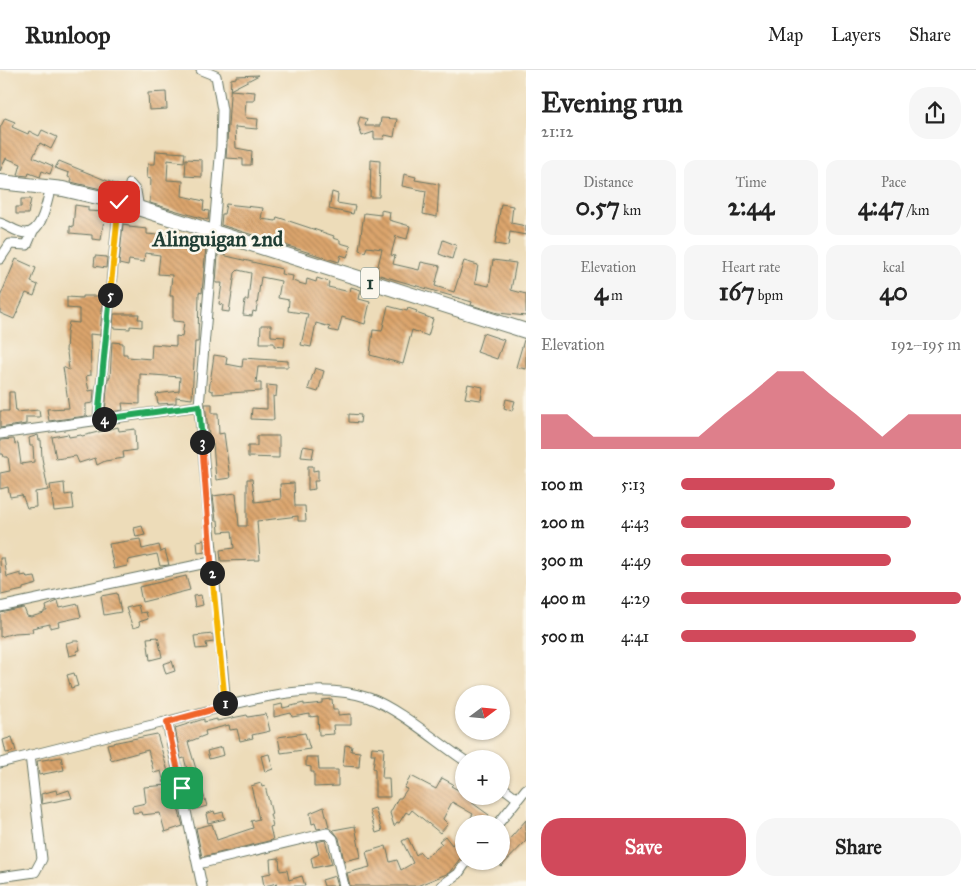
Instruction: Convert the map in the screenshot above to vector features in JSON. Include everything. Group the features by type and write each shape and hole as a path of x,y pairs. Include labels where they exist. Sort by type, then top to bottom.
{"highway":[{"name":"1","path":"0,182 51,187 119,202 526,332"}],"street":[{"path":"201,70 217,73 222,110 214,233 199,406 211,562 226,706"},
{"path":"130,184 136,191 139,209"},
{"path":"0,259 10,244 27,245 39,223 51,187"},
{"path":"98,419 119,202"},
{"path":"0,223 25,233 33,231"},
{"path":"0,434 199,406"},
{"path":"0,607 211,562"},
{"path":"0,763 226,706 297,692 324,691 347,693 370,699 395,712 455,754"},
{"path":"167,722 202,886"},
{"path":"0,877 35,872 42,859 30,755"},
{"path":"505,815 526,789"},
{"path":"510,792 518,798"},
{"path":"198,864 327,833 333,839 344,886"},
{"path":"442,886 461,870"}],"building":[{"path":"259,75 230,90 231,79 236,78 236,76"},
{"path":"230,90 255,92 254,101 246,101 245,115 246,118 258,119 257,129 235,127 236,148 252,151 251,165 243,165 243,159 226,158"},
{"path":"166,92 167,109 149,110 148,93"},
{"path":"360,117 367,119 365,126 380,126 381,118 397,119 394,137 385,135 384,139 374,139 374,132 362,136 358,124"},
{"path":"5,118 15,122 12,127 28,134 29,131 39,136 42,130 57,137 51,149 40,143 33,157 53,166 50,174 42,171 40,177 29,173 28,176 18,175 21,164 6,158 0,171 0,128"},
{"path":"156,151 185,153 184,162 168,160 167,180 183,181 182,196 204,201 203,210 209,211 208,220 150,203 151,179 147,178 148,164 155,164"},
{"path":"186,159 202,160 202,177 185,176"},
{"path":"371,160 380,161 379,197 370,197"},
{"path":"59,161 120,186 118,190 124,192 123,194 71,182 72,179 68,177 69,173 55,168"},
{"path":"404,174 416,177 415,180 439,184 437,217 423,214 426,191 402,186"},
{"path":"332,192 338,194 337,203 355,206 353,214 329,209"},
{"path":"21,199 31,199 28,214 16,214 16,207 21,207"},
{"path":"226,204 263,208 261,219 276,221 277,217 334,236 333,238 340,240 340,243 351,246 347,257 341,255 339,262 221,225 222,214 224,214"},
{"path":"501,204 513,206 511,223 526,226 526,235 510,232 508,246 495,244"},
{"path":"75,205 88,207 88,211 105,212 101,240 92,239 92,235 70,233 70,226 73,227"},
{"path":"381,210 390,212 389,220 410,226 407,239 396,236 391,255 395,256 393,264 419,270 421,262 440,266 435,286 454,292 464,261 478,265 475,283 489,286 493,260 516,263 511,290 526,294 526,316 498,313 471,305 472,302 376,274 382,249 367,247 365,252 359,250 364,213 381,215"},
{"path":"123,224 129,225 129,227 147,229 147,234 189,238 187,244 206,246 202,293 199,292 198,342 195,342 192,399 176,397 176,403 158,404 156,394 179,391 180,377 140,374 140,404 122,403 123,410 105,413 108,378 110,378 112,342 123,343 123,354 127,354 127,357 151,359 152,344 176,346 176,336 182,337 184,322 173,321 173,296 170,296 172,275 158,274 160,255 145,253 144,262 129,260 128,266 119,264"},
{"path":"443,240 456,245 452,259 439,254"},
{"path":"218,254 282,269 281,274 293,276 292,281 306,285 307,279 316,282 317,278 329,282 328,287 350,292 351,287 361,290 359,299 370,302 365,324 342,317 338,332 329,330 330,327 316,323 311,347 301,345 308,314 288,311 289,300 278,298 281,281 261,277 256,312 253,311 252,316 243,315 245,300 248,300 251,273 238,270 235,273 229,312 222,311 223,305 219,304 222,283 216,283"},
{"path":"95,256 107,257 106,268 94,266"},
{"path":"16,259 36,268 31,282 38,285 34,296 26,293 14,319 0,313 0,297"},
{"path":"82,296 103,296 100,335 90,334 91,375 86,376 89,391 94,390 93,403 86,404 86,416 49,421 47,409 69,408 63,367 69,370 66,352 67,332 69,322 79,323 79,309 67,308 67,297 82,298"},
{"path":"388,306 407,311 408,308 433,319 428,336 412,330 403,364 370,355 373,330 382,331"},
{"path":"114,314 139,314 138,319 142,319 142,327 130,326 130,329 113,328"},
{"path":"261,325 271,325 271,336 285,337 284,347 274,346 274,343 260,343"},
{"path":"483,333 504,340 497,359 477,352"},
{"path":"524,340 526,340 526,369 516,367"},
{"path":"214,355 227,357 226,364 242,367 243,358 288,361 288,367 258,367 256,383 261,383 261,391 213,394 213,391 209,390"},
{"path":"315,368 324,371 318,392 308,389"},
{"path":"468,384 483,387 481,400 465,398"},
{"path":"267,385 277,386 276,397 273,396 274,420 251,419 252,408 267,409"},
{"path":"9,392 14,392 16,412 39,410 40,417 26,417 26,424 0,428 0,411 9,411"},
{"path":"506,399 515,401 512,411 504,408"},
{"path":"205,404 212,404 212,413 218,413 219,434 224,433 230,478 216,480 213,444 210,445"},
{"path":"349,414 361,415 360,423 349,422"},
{"path":"118,427 119,431 135,429 136,450 123,452 124,458 105,461 97,465 95,458 79,463 76,456 56,459 52,437 68,434 69,437 82,436"},
{"path":"38,435 39,440 41,440 42,458 48,490 35,492 36,507 27,508 22,495 10,497 8,487 0,489 0,473 10,471 8,457 0,454 0,440 14,439 15,444 18,443 21,464 34,462 33,446 30,446 29,438"},
{"path":"257,436 279,436 279,458 248,457 248,446 257,446"},
{"path":"303,446 314,448 312,458 301,457"},
{"path":"308,466 313,466 313,471 318,470 318,481 314,481 315,489 308,490"},
{"path":"247,479 252,479 255,502 281,499 280,484 294,483 295,506 305,506 306,521 298,521 298,516 257,521 260,560 221,561 220,550 234,548 232,531 219,532 213,496 236,493 239,526 247,526"},
{"path":"64,483 65,495 72,494 74,509 54,511 50,485"},
{"path":"142,526 145,535 136,537 134,528"},
{"path":"140,539 142,549 159,545 161,552 165,550 169,565 160,566 157,554 128,560 127,566 114,569 109,544"},
{"path":"204,540 206,552 198,553 197,541"},
{"path":"0,558 4,558 7,577 21,573 21,576 26,575 27,578 35,577 37,584 23,588 23,590 1,595"},
{"path":"186,576 190,590 142,602 139,587"},
{"path":"117,593 121,612 104,615 101,596"},
{"path":"201,595 203,605 195,607 193,596"},
{"path":"58,601 60,608 78,604 81,617 58,622 59,626 50,628 50,624 32,628 33,632 14,633 0,637 0,613 24,608 27,616 31,617 44,613 44,611 47,611 46,606"},
{"path":"138,605 140,613 146,612 148,619 139,622 140,626 133,628 126,608"},
{"path":"213,634 214,642 206,643 207,648 196,649 194,636"},
{"path":"158,637 162,657 150,660 147,638"},
{"path":"78,641 80,650 76,651 77,654 69,656 66,643"},
{"path":"172,661 175,671 166,674 163,664"},
{"path":"74,673 78,686 71,688 67,675"},
{"path":"332,699 333,709 338,709 338,715 351,714 351,725 333,725 334,734 319,735 318,716 310,717 310,714 292,717 291,713 274,717 274,706 282,704 283,708 304,703 304,705 322,703 322,700"},
{"path":"266,714 270,731 252,735 253,738 240,741 237,729 230,730 229,725 205,731 206,735 188,742 207,806 193,810 188,790 188,785 191,784 184,758 181,759 175,728 204,719 204,722 217,719 217,721 247,715 248,717"},
{"path":"305,733 310,749 281,753 278,737"},
{"path":"157,734 171,782 164,783 161,771 154,773 148,750 111,760 107,744"},
{"path":"12,737 16,751 6,753 3,740"},
{"path":"345,745 352,746 351,751 360,752 359,767 343,766"},
{"path":"222,747 224,755 209,759 207,751"},
{"path":"372,747 384,748 382,778 389,778 390,797 375,797 375,769 373,768 375,754 371,754"},
{"path":"269,754 273,769 265,772 261,756"},
{"path":"61,757 64,770 39,775 37,761"},
{"path":"306,757 318,757 319,770 338,770 338,786 314,787 314,772 311,772 311,767 306,766"},
{"path":"411,776 436,789 442,778 453,784 451,786 455,788 455,804 452,802 443,819 448,824 440,833 412,810 409,814 406,812 399,823 397,822 394,826 390,813 398,798 401,798 407,789 404,788"},
{"path":"261,783 262,787 265,786 272,814 270,814 273,826 270,827 273,840 202,857 196,828 212,824 217,840 253,828 251,821 259,819 251,786"},
{"path":"168,785 172,805 177,804 183,826 165,832 160,813 142,815 141,812 133,813 132,806 146,803 144,787"},
{"path":"56,790 57,794 69,790 72,798 42,804 41,794"},
{"path":"457,805 475,805 489,815 473,814"},
{"path":"324,807 329,827 317,829 315,823 312,824 310,813"},
{"path":"375,808 382,831 376,833 369,810"},
{"path":"214,811 215,814 223,812 225,819 208,823 206,814"},
{"path":"526,820 526,841 510,858 510,838"},
{"path":"355,826 361,857 344,861 339,838 333,830"},
{"path":"445,836 452,845 455,842 455,865 449,873 417,886 350,886 347,873 370,867 366,852 386,846 390,862 397,860 401,870 413,863 402,841 408,838 416,855 420,852 425,858 442,844 439,841"},
{"path":"325,840 332,864 313,868 311,858 319,854 316,842"},
{"path":"279,858 280,871 287,870 289,880 302,876 305,886 275,886 278,883 264,886 262,875 271,873 270,859"},
{"path":"335,876 338,886 324,886 322,880"}],"district":[{"name":"Alinguigan 2nd","path":"218,239"}],"route":[{"path":"119,202 98,419 199,406 211,562 226,706 167,722 182,788"}]}
